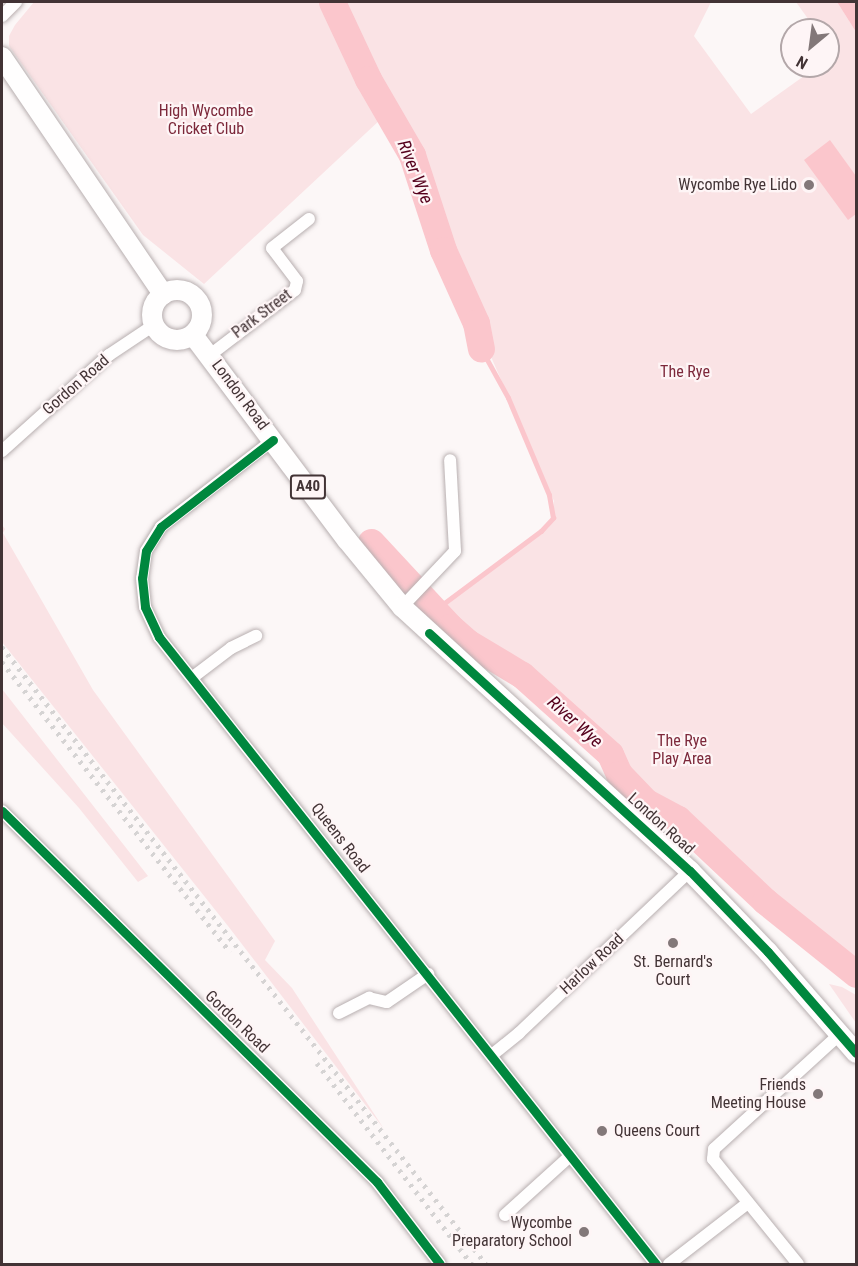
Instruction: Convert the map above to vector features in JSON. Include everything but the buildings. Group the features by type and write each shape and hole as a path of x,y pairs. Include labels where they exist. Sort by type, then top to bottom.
{"main road":[{"path":"2,57 163,294"},
{"path":"176,289 185,290 200,304 202,320 193,335 185,339 168,339 154,325 153,307 163,294 176,289"},
{"name":"London Road","path":"193,335 347,540 402,607 690,871 768,951 856,1053"}],"street":[{"path":"2,16 16,2"},
{"name":"Park Street","path":"210,355 295,290 297,281 272,248 309,219"},
{"name":"Gordon Road","path":"2,451 109,355 154,325"},
{"name":"Queens Road","path":"273,440 161,527 146,551 142,578 145,608 159,637 656,1264"},
{"path":"402,607 455,551 450,460"},
{"path":"193,677 231,648 256,636"},
{"name":"Gordon Road","path":"2,811 377,1182 440,1264"},
{"name":"Harlow Road","path":"492,1055 690,871"},
{"path":"339,1013 369,998 387,1002 428,974"},
{"path":"798,1264 713,1159 714,1149 841,1034"},
{"path":"505,1215 570,1156"},
{"path":"669,1264 748,1203"}],"green space":[{"name":"High Wycombe Cricket Club","path":"34,2 323,2 337,29 346,56 348,55 381,119 204,284 143,235 9,46 9,36 15,25"},
{"name":"The Rye","path":"340,2 711,2 694,36 751,114 801,78 840,78 840,18 807,18 796,2 837,2 856,32 856,971 658,805 567,710 513,666 488,651 444,606 548,528 553,520 554,501 485,343 489,339 482,325 476,302 467,292 411,139 379,86 363,46"},
{"path":"2,525 5,529 3,533 93,690 275,941 265,960 292,988 384,1129 228,926 2,642"},
{"path":"2,689 148,876 138,882 79,808 2,723"},
{"path":"829,984 842,987 856,995 856,1023"}],"shaded area":[{"path":"837,2 856,2 856,32"},
{"path":"830,140 856,176 856,214 848,220 804,160"}],"waterway":[{"name":"River Wye","path":"332,2 368,79 412,155 443,250 476,323 481,349"},
{"path":"435,610 541,531 553,518 549,495 508,398 481,349"},
{"name":"River Wye","path":"371,542 450,627 467,642 522,675 610,754 619,774 646,802 678,819 765,901 856,974"}],"railway":[{"path":"2,647 486,1264"},
{"path":"2,662 230,952"},
{"path":"317,1063 472,1264"}],"cycle path":[{"path":"273,440 161,527 146,551 142,578 145,607 159,637 656,1264"},
{"path":"429,633 690,871 768,952 856,1053"},
{"path":"2,811 377,1182 440,1264"}],"place":[{"name":"Wycombe Rye Lido","path":"809,185"},
{"name":"St. Bernard's Court","path":"673,943"},
{"name":"Friends Meeting House","path":"818,1094"},
{"name":"Queens Court","path":"602,1131"},
{"name":"Wycombe Preparatory School","path":"584,1232"}],"park label":[{"name":"The Rye Play Area","path":"682,750"}]}
